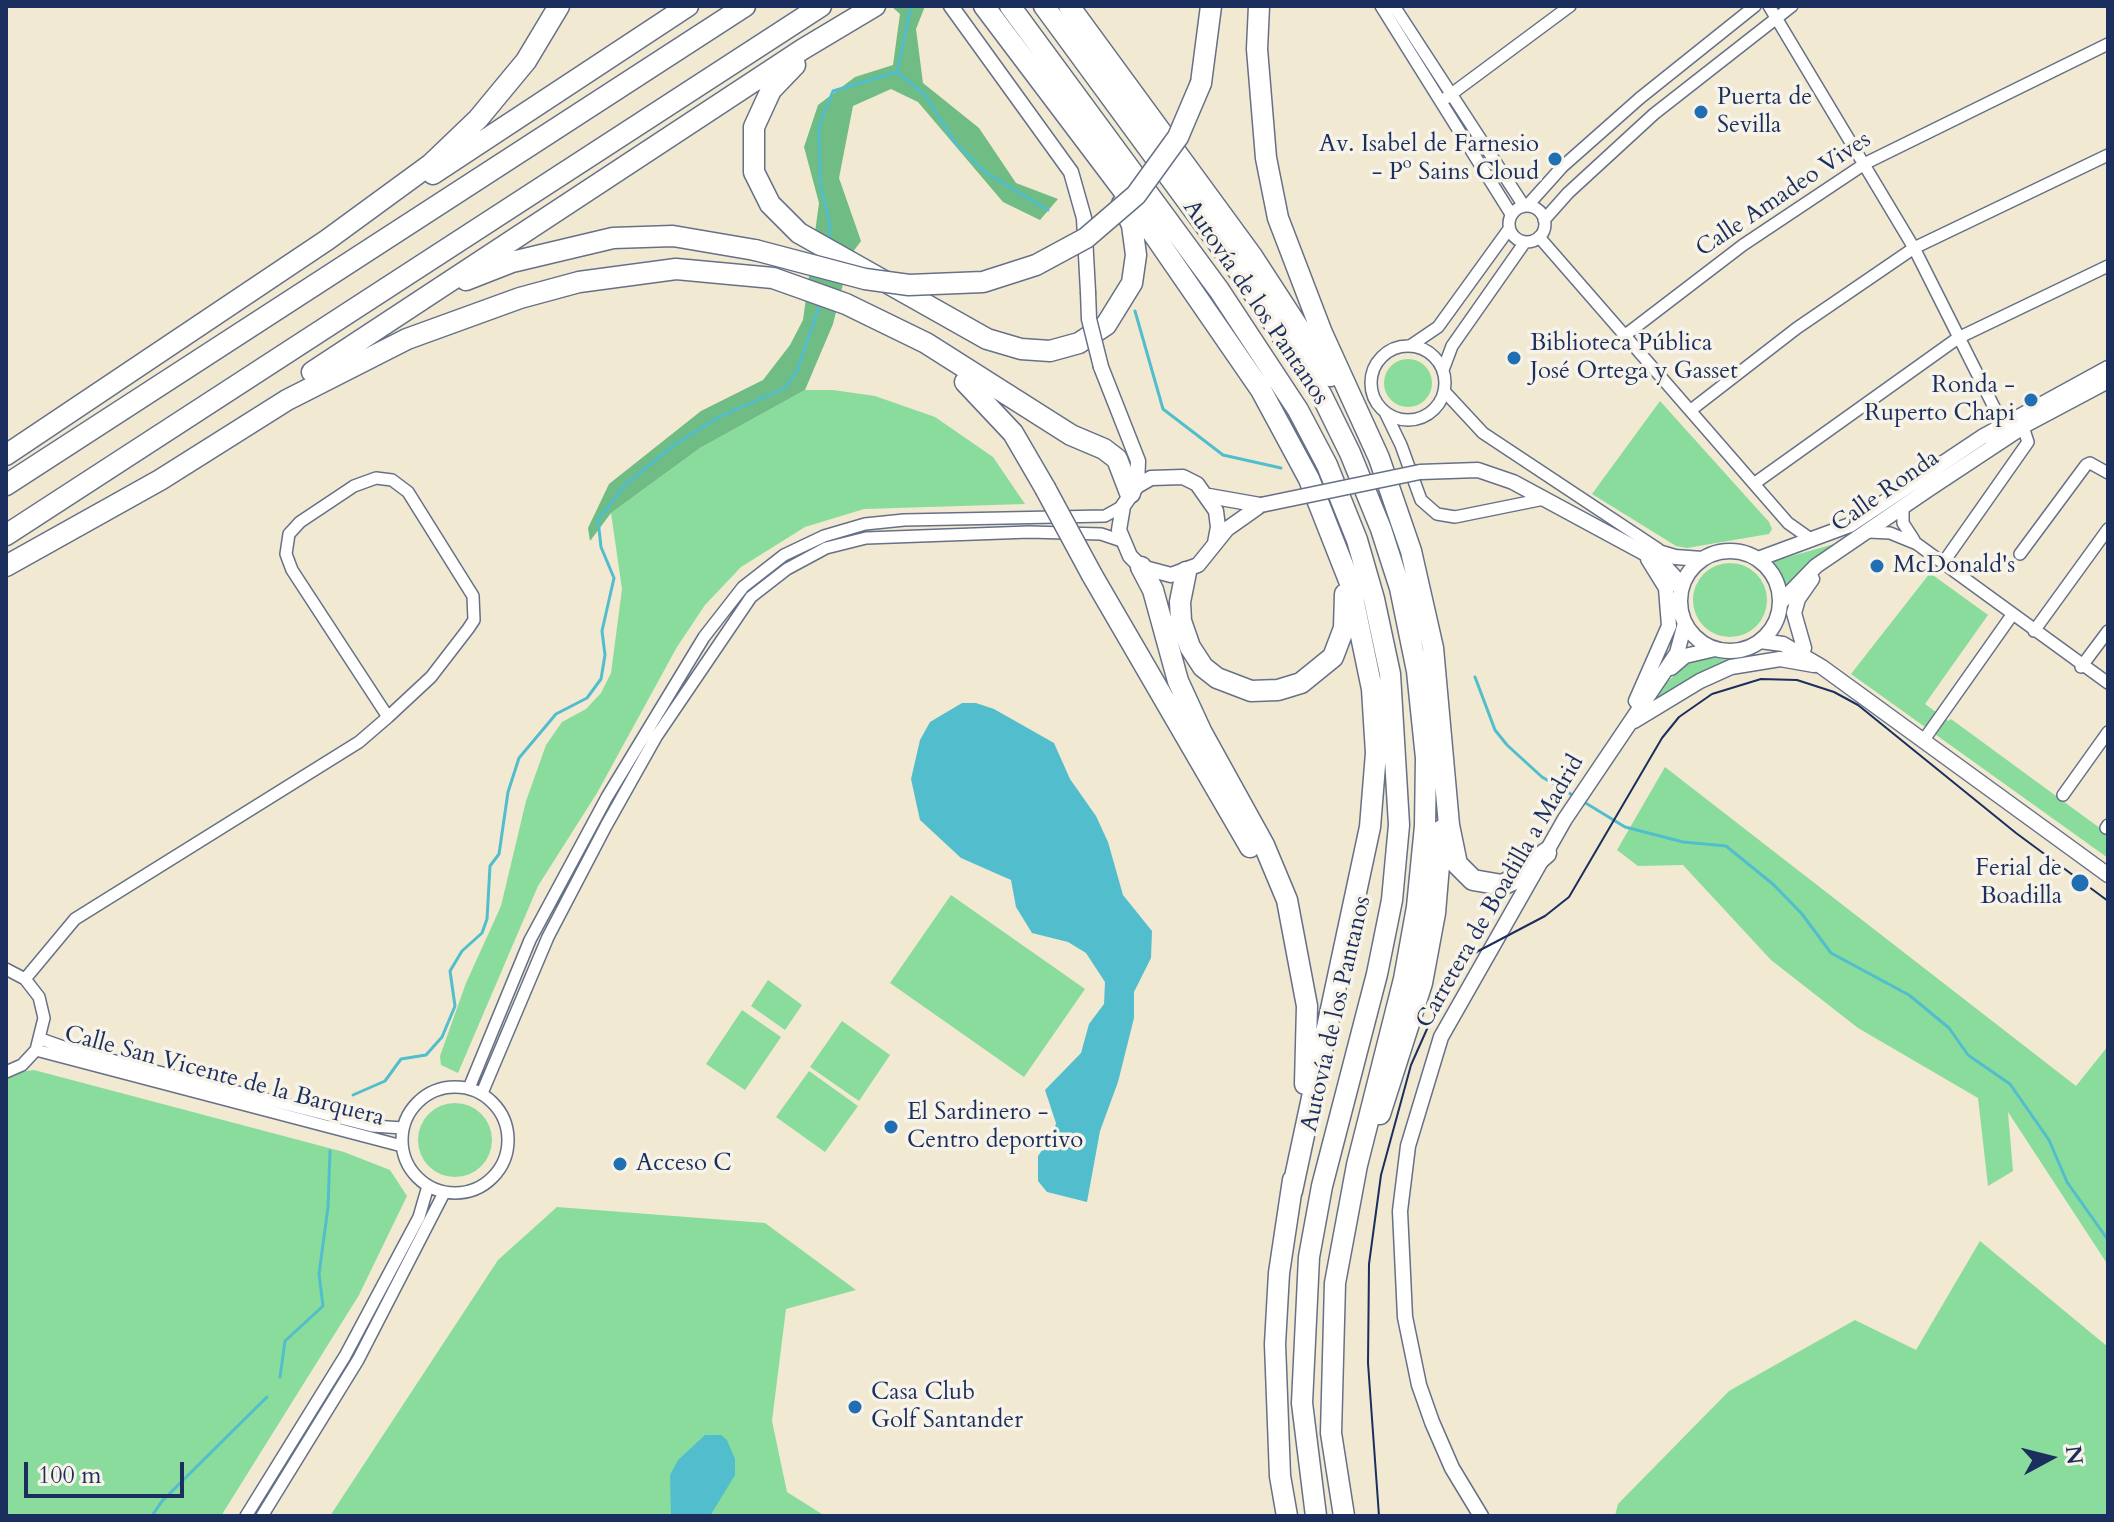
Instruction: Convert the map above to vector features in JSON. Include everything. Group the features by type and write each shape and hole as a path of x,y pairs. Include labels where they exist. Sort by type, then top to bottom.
{"highway":[{"path":"327,240 431,164 478,119 526,61 559,6"},
{"path":"6,455 327,240 489,139 688,6"},
{"path":"6,485 745,6"},
{"path":"6,535 821,6"},
{"path":"984,6 1158,240 1261,390 1309,479 1360,626 1372,689 1376,753 1370,827 1292,1191"},
{"name":"Autovía de los Pantanos","path":"1010,6 1219,290 1298,410 1327,465 1357,540 1390,674 1399,825 1392,900 1377,974 1322,1186 1309,1257 1302,1403 1316,1516"},
{"name":"Autovía de los Pantanos","path":"1044,6 1240,273 1321,394 1355,465 1400,588 1419,685 1426,758 1425,826 1417,907 1404,979 1357,1165 1335,1283 1330,1368 1331,1433 1344,1516"},
{"path":"1069,6 1252,256 1325,366 1389,490"},
{"path":"416,305 472,277 512,262 613,238 685,237 755,250 865,279 909,285 983,282 1036,265 1086,238 1136,195 1178,137 1201,83 1211,6"},
{"path":"1259,6 1257,49 1261,105 1266,158 1278,218 1322,333 1379,458 1411,551 1433,648 1452,848 1463,872 1488,885 1502,885 1517,878 1546,853"},
{"path":"1261,105 1270,6"},
{"path":"6,566 96,513 867,12"},
{"path":"838,30 783,75 771,90 754,127 754,172 761,191 778,215 799,233 987,339 1021,349 1050,351 1079,343 1106,325 1132,283 1136,255 1132,225 1108,175"},
{"path":"96,513 160,480 333,374 407,339 520,298 579,282 676,269 773,278 846,304 926,343 1071,435 1104,449 1117,459 1130,495"},
{"path":"899,330 981,396 1013,433 1265,872 1301,964"},
{"path":"1186,572 1180,602 1181,621 1190,647 1203,667 1234,687 1251,691 1278,690 1316,674 1333,657 1344,628 1346,605 1339,559"},
{"path":"1141,567 1153,590 1178,681 1201,731 1264,845 1287,900 1301,964 1307,1006 1307,1058 1279,1273 1275,1344 1280,1476 1287,1516"},
{"path":"1357,1165 1365,1154 1397,1070 1422,983 1435,913 1446,770"}],"street":[{"path":"951,6 1071,172 1081,202 1088,241 1089,319 1101,367 1131,440 1140,472 1119,518 1122,541 1141,567 1171,575 1186,572 1198,565 1238,518 1261,505 1420,472 1478,470 1504,478 1668,568 1681,590 1685,623 1703,643 1715,649 1738,651 1760,641 1783,644 1822,667 2108,875"},
{"path":"1447,98 1570,6"},
{"path":"1511,214 1526,206 1562,167 1629,108 1755,6"},
{"path":"1769,6 1866,163 1914,248 2003,425"},
{"path":"1539,237 1544,220 1568,193 1654,114 1792,6"},
{"path":"1392,9 1447,98 1511,214 1509,229 1438,327 1409,346 1390,351 1376,365 1371,385 1401,445 1421,500 1437,514 1455,517 1545,498"},
{"name":"Calle Amadeo Vives","path":"1624,336 1743,245 1866,163 2108,44"},
{"path":"1447,98 1526,206 1538,210 1544,220"},
{"path":"1691,410 1797,328 1914,248 2108,155"},
{"path":"1509,229 1515,238 1525,242"},
{"path":"1539,237 1788,523 1812,540"},
{"path":"1384,411 1401,419 1420,418 1435,408 1444,391 1443,371 1452,346 1525,242 1539,237"},
{"path":"1755,483 1958,338 2108,266"},
{"path":"1409,346 1427,351 1443,371"},
{"name":"Calle Ronda","path":"1758,559 1812,540 1872,513 2003,425 2108,368"},
{"name":"Calle Ronda","path":"1779,609 1816,566 2023,427 2108,381"},
{"path":"1444,391 1483,433 1665,554"},
{"path":"1943,563 2028,442 2023,427"},
{"path":"1131,440 1142,457 1166,475 1197,484 1209,496 1217,519 1215,543"},
{"path":"2020,554 2086,465 2090,463 2108,473"},
{"path":"469,1088 530,940 607,797 704,637 743,587 784,555 824,536 865,524 904,520 1105,516 1130,495 1166,475"},
{"path":"25,979 75,919 359,742 388,717 431,677 468,629 475,609 473,596 408,492 392,480 376,478 354,486 300,522 289,534 286,554 292,570 388,717"},
{"path":"1209,496 1261,505"},
{"path":"1903,508 1907,531"},
{"path":"1788,523 1792,538 1790,548"},
{"path":"1875,528 1892,523 1907,531 1917,544"},
{"path":"1875,528 1917,544 2081,667 2108,683"},
{"path":"2034,631 2108,529"},
{"path":"482,1093 548,937 606,826 656,737 751,597 787,569 826,548 866,538 904,534 1029,532 1101,534 1122,541"},
{"path":"1621,540 1665,554 1702,559 1724,551 1758,559 1775,578 1779,609 1804,648 1822,667"},
{"path":"1624,727 1669,626 1666,588 1645,555"},
{"path":"1804,648 1795,626 1796,605 1809,582 1833,555"},
{"path":"1681,590 1685,578 1702,559"},
{"path":"1760,641 1779,609"},
{"path":"1923,741 2012,615"},
{"name":"Carretera de Boadilla a Madrid","path":"1481,1516 1452,1468 1419,1385 1405,1317 1400,1211 1408,1146 1441,1037 1565,819 1624,727 1664,673 1682,641 1685,623"},
{"path":"2081,667 2108,631"},
{"name":"Carretera de Boadilla a Madrid","path":"1664,673 1685,656 1715,649"},
{"path":"1624,727 1700,681 1731,667 1780,659 1822,667"},
{"path":"2063,795 2108,732"},
{"path":"6,969 25,979 39,997 44,1018 38,1044 22,1065 6,1072"},
{"name":"Calle San Vicente de la Barquera","path":"38,1044 372,1126 403,1128"},
{"name":"Calle San Vicente de la Barquera","path":"38,1044 402,1146"},
{"path":"450,1086 482,1093 494,1102 506,1121 507,1154 501,1169 486,1184 469,1192 444,1193 428,1186 407,1163 402,1146 403,1128 413,1107 429,1093 450,1086"},
{"path":"246,1516 345,1356 419,1217 428,1186"},
{"path":"262,1516 358,1360 444,1193"}],"green space":[{"path":"891,6 925,6 916,29 923,83 979,128 1016,183 1058,199 1040,220 1003,202 918,102 891,89 853,106 839,178 861,241 850,256 833,324 805,390 700,448 611,513 590,541 588,528 609,484 701,411 763,380 790,345 803,320 819,203 804,147 818,105 855,77 893,65 900,14"},
{"path":"1408,359 1425,366 1432,383 1425,400 1408,407 1391,400 1384,383 1391,366"},
{"path":"805,390 875,396 935,417 993,457 1025,504 864,509 805,527 741,567 705,605 677,647 597,793 538,886 458,1073 441,1065 440,1056 466,983 501,906 526,801 546,745 562,722 586,709 601,693 611,673 622,589 611,513 700,448"},
{"path":"1660,401 1769,522 1772,529 1769,534 1687,548 1676,546 1592,494"},
{"path":"1838,543 1814,559 1785,592 1781,575 1770,562"},
{"path":"1723,563 1737,563 1751,569 1761,579 1767,600 1765,614 1751,631 1737,637 1723,637 1709,631 1699,621 1693,607 1693,593 1699,579 1709,569"},
{"path":"1930,573 1988,615 1925,704 1948,721 1951,719 2108,834 2108,858 1851,674"},
{"path":"1706,657 1732,658 1697,675 1645,710 1668,681 1688,664"},
{"path":"1665,767 2076,1086 2108,1046 2108,1265 2008,1112 2013,1171 1988,1186 1978,1098 1858,1028 1771,960 1683,865 1638,866 1617,850"},
{"path":"951,895 1085,989 1024,1077 890,983"},
{"path":"768,980 802,1005 785,1030 751,1006"},
{"path":"742,1010 781,1037 745,1090 706,1064"},
{"path":"842,1021 890,1055 859,1101 810,1067"},
{"path":"34,1070 344,1152 390,1170 407,1196 359,1295 221,1516 6,1516 6,1074"},
{"path":"809,1071 858,1106 825,1152 776,1117"},
{"path":"455,1103 469,1106 481,1114 489,1126 492,1140 489,1154 481,1166 469,1174 455,1177 441,1174 429,1166 421,1154 418,1140 421,1126 429,1114 441,1106"},
{"path":"557,1207 765,1223 856,1290 786,1309 772,1421 787,1492 825,1516 330,1516 498,1260"},
{"path":"1980,1241 2108,1347 2108,1516 1615,1516 1618,1504 1729,1391 1855,1320 1916,1350"}],"water":[{"path":"962,703 976,703 994,709 1054,743 1070,779 1096,816 1108,842 1123,895 1152,931 1151,958 1134,992 1134,1018 1118,1082 1100,1131 1087,1202 1047,1192 1038,1181 1038,1156 1054,1133 1056,1123 1045,1090 1081,1053 1089,1024 1104,1004 1105,982 1086,953 1068,942 1032,933 1016,907 1011,880 961,858 920,820 911,779 920,740 930,722"},
{"path":"705,1435 721,1435 727,1440 735,1459 735,1475 710,1516 671,1516 670,1475 678,1460"}],"waterway":[{"path":"911,6 897,72 925,95 954,141 986,173 1048,210"},
{"path":"829,241 830,224 820,184 819,126 833,91 897,72"},
{"path":"353,1095 385,1081 401,1059 426,1055 442,1037 455,1006 450,971 462,951 482,933 487,919 490,866 499,854 508,792 519,758 556,714 587,698 601,679 605,655 602,631 614,578 601,547 598,520 625,485 674,445 719,417 785,388 797,371 820,304"},
{"path":"1135,311 1163,409 1223,455 1281,468"},
{"path":"1475,677 1495,730 1507,745 1542,777 1574,796"},
{"path":"1584,802 1625,827 1683,842 1726,846 1774,885 1802,914 1831,953 1909,995 1949,1028 1968,1055 2010,1084 2049,1140 2067,1182 2108,1240"},
{"path":"280,1377 285,1341 323,1306 319,1274 328,1207 330,1151"},
{"path":"152,1516 162,1501 267,1397"}],"tram line":[{"path":"1379,1516 1368,1363 1369,1264 1381,1175 1411,1065 1451,975 1467,957 1545,916 1569,897 1662,738 1679,717 1712,694 1761,679 1797,680 1834,692 1858,705 2016,833 2108,901"}],"place":[{"name":"Puerta de Sevilla","path":"1701,112"},
{"name":"Av. Isabel de Farnesio - Pº Sains Cloud","path":"1555,159"},
{"name":"Biblioteca Pública José Ortega y Gasset","path":"1514,358"},
{"name":"Ronda - Ruperto Chapi","path":"2031,400"},
{"name":"McDonald's","path":"1877,566"},
{"name":"Ferial de Boadilla","path":"2080,883"},
{"name":"El Sardinero - Centro deportivo","path":"891,1127"},
{"name":"Acceso C","path":"620,1164"},
{"name":"Casa Club Golf Santander","path":"855,1407"}]}
